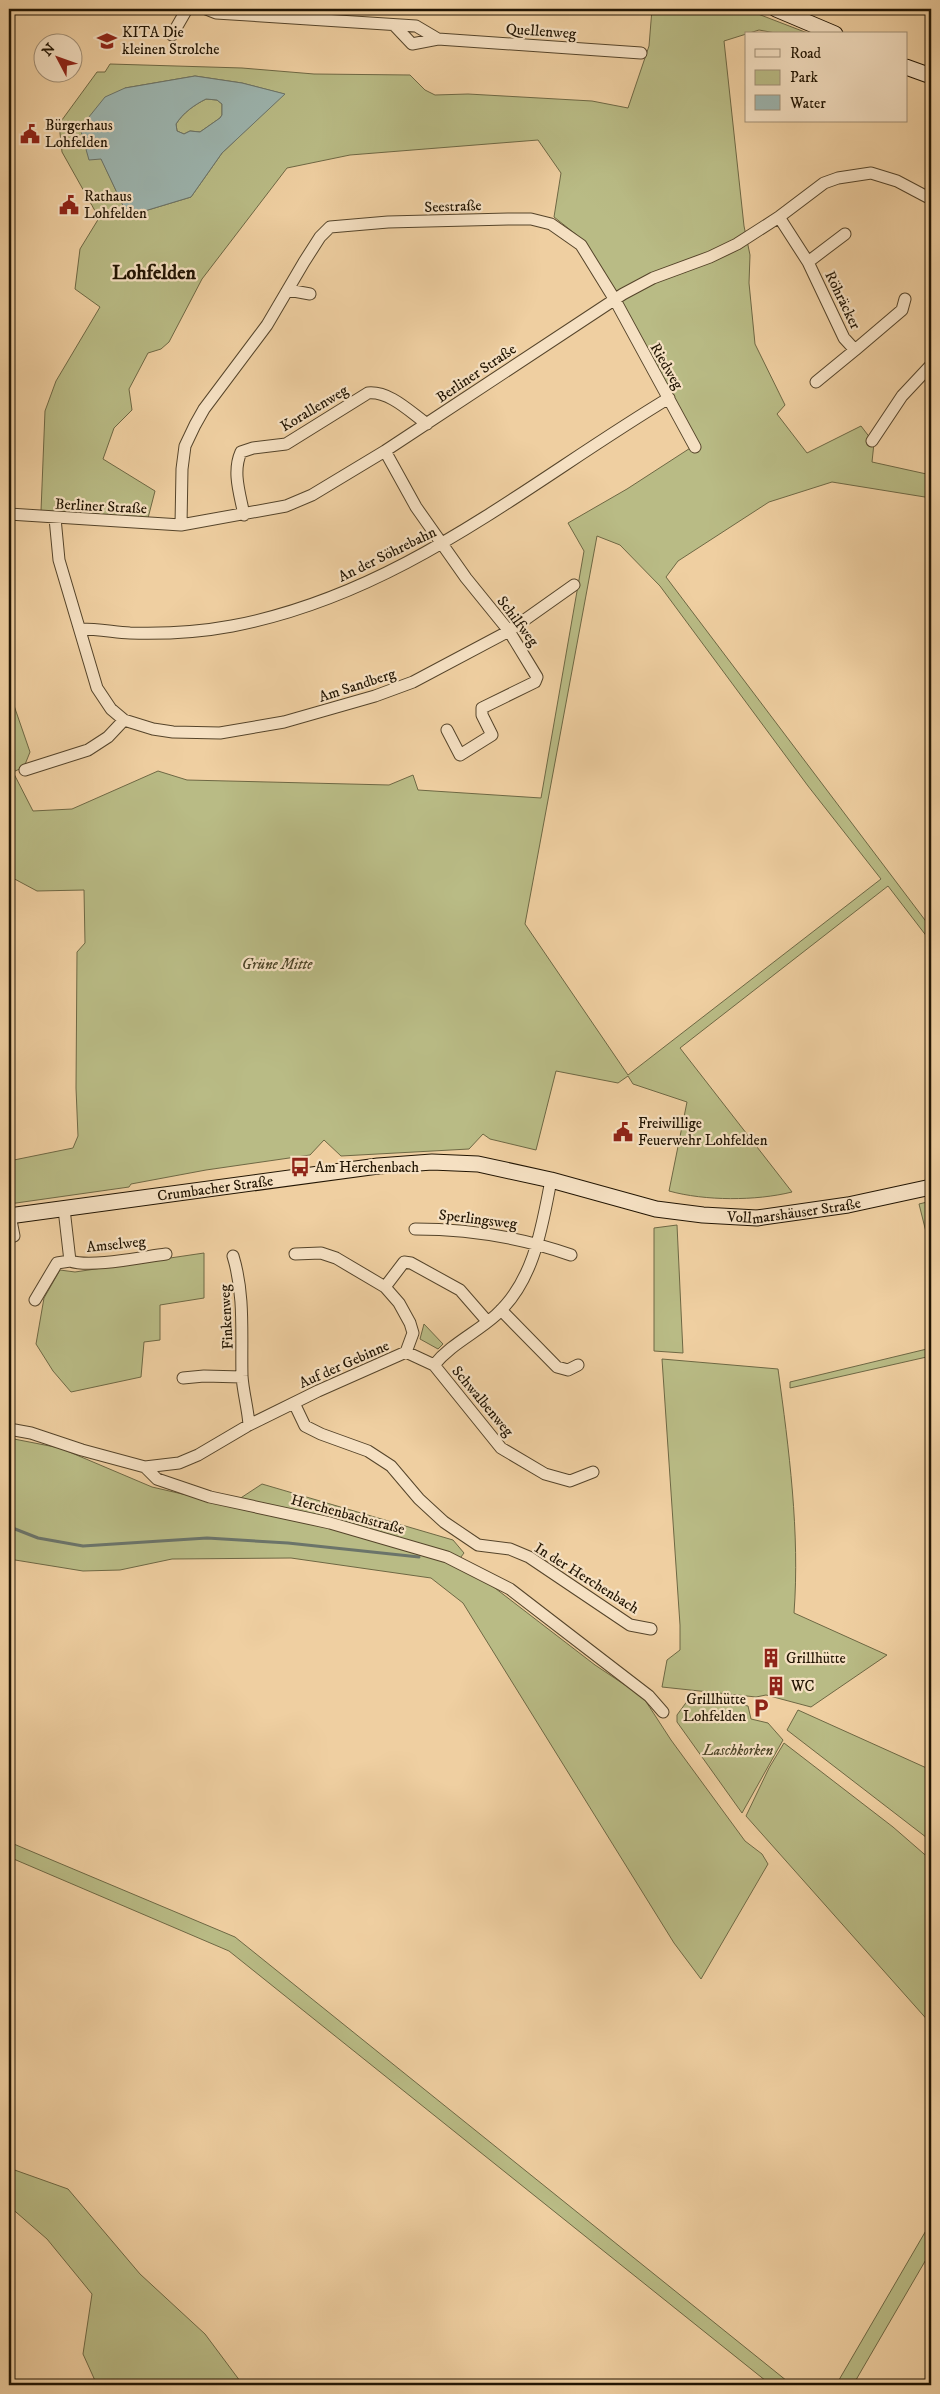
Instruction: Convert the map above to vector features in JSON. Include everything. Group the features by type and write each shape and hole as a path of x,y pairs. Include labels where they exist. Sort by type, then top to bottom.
{"main road":[{"path":"776,9 830,32"},
{"path":"908,68 931,76"},
{"name":"Crumbacher Straße","path":"10,1216 405,1164 478,1164 551,1180 656,1209"},
{"name":"Vollmarshäuser Straße","path":"656,1209 703,1215 757,1218 848,1205 931,1187"}],"street":[{"path":"172,35 187,9"},
{"name":"Quellenweg","path":"206,9 216,13 416,26 438,39"},
{"name":"Quellenweg","path":"394,25 412,44 438,39 641,53"},
{"name":"Berliner Straße","path":"9,514 181,525 286,506 312,495 385,451 615,300 653,278 710,257 737,244 824,183 838,178 871,173 897,181 931,199"},
{"name":"Röhräcker","path":"778,217 808,262 834,322 844,338 855,350"},
{"name":"Seestraße","path":"181,525 180,494 185,446 195,425 208,403 267,325 320,237 330,227 388,222 531,219 551,224 581,245 615,300"},
{"name":"Röhräcker","path":"808,262 846,234"},
{"path":"288,290 310,294"},
{"name":"Röhräcker","path":"816,382 902,310 906,299"},
{"name":"Riedweg","path":"615,300 695,446"},
{"path":"872,441 902,396 931,364"},
{"name":"Korallenweg","path":"244,515 238,485 237,463 241,452 253,448 286,444 368,393 388,396 427,424"},
{"name":"An der Söhrebahn","path":"81,629 130,633 177,631 240,624 292,612 338,595 393,571 442,545 669,398"},
{"name":"Schilfweg","path":"385,451 416,507 442,545 509,631 536,671 537,677 535,682 482,708 482,716 492,735 460,755 447,730"},
{"path":"25,770 88,750 108,737 124,720 111,709 97,688 59,560 55,518"},
{"name":"Am Sandberg","path":"124,720 173,732 220,733 292,720 338,709 414,682 509,631 574,585"},
{"path":"434,1365 443,1354 501,1310 515,1294 530,1266 551,1180"},
{"name":"Amselweg","path":"64,1209 70,1261"},
{"path":"10,1216 14,1236"},
{"name":"Sperlingsweg","path":"415,1229 454,1229 505,1236 537,1243 571,1255"},
{"path":"295,1254 320,1253 336,1258 385,1287 399,1303 412,1328 413,1333 406,1352"},
{"name":"Amselweg","path":"35,1300 57,1263 70,1261 77,1264 91,1263 166,1254"},
{"name":"Finkenweg","path":"233,1256 239,1275 241,1294 242,1377 249,1425"},
{"path":"385,1287 404,1262 411,1264 460,1290 488,1321"},
{"path":"501,1310 557,1367 568,1370 578,1365"},
{"name":"Auf der Gebinne","path":"249,1425 318,1391 406,1352 434,1365"},
{"name":"Schwalbenweg","path":"434,1365 501,1448 545,1474 570,1480 593,1472"},
{"path":"183,1378 204,1376 242,1377"},
{"name":"In der Herchenbach","path":"294,1403 305,1426 321,1434 368,1451 391,1466 419,1499 444,1522 478,1545 510,1548 529,1557 630,1625 651,1628"},
{"path":"144,1467 179,1463 231,1438 249,1425"},
{"name":"Herchenbachstraße","path":"9,1429 31,1433 82,1450 144,1467 157,1479 210,1497 330,1523 446,1557 510,1589 649,1696 663,1712"}],"green space":[{"name":"Grüne Mitte","path":"652,9 745,9 805,32 770,32 759,30 745,32 745,34 724,41 744,226 750,255 749,283 755,344 785,405 777,414 807,453 861,426 874,443 872,462 931,475 931,498 832,482 769,502 678,561 666,577 931,928 931,942 888,886 680,1048 792,1192 763,1197 730,1199 698,1197 669,1191 687,1102 633,1084 628,1076 618,1083 556,1071 536,1150 490,1139 483,1134 469,1149 341,1156 324,1140 310,1155 206,1170 131,1184 129,1187 9,1204 9,1161 73,1148 78,1136 76,1088 77,952 85,943 84,890 37,891 9,876 9,691 30,752 24,767 13,772 33,811 72,809 158,771 187,780 389,785 413,775 418,790 541,798 584,551 568,523 627,489 698,443 612,286 578,236 554,217 561,173 538,140 350,155 287,168 202,279 169,342 161,349 148,353 129,389 132,410 114,428 103,459 155,491 148,518 41,511 45,411 56,381 100,307 75,289 80,249 99,218 62,152 59,124 97,72 105,72 110,64 242,68 314,74 410,75 425,90 435,95 468,94 592,101 628,108 649,46","holes":["195,76 242,83 284,94 222,153 191,197 128,216 101,158 125,88","597,536 620,545 660,586 808,786 881,879 628,1075 525,924"]},
{"path":"206,99 217,100 222,104 222,115 220,118 200,132 190,131 184,134 177,131 176,124 182,116"},
{"path":"931,1201 931,1252 919,1204"},
{"path":"677,1225 683,1353 654,1351 654,1228"},
{"path":"204,1253 204,1298 160,1305 160,1340 144,1342 141,1377 71,1392 53,1371 36,1344 44,1298 60,1270 75,1272"},
{"path":"424,1324 443,1344 438,1349 420,1339"},
{"path":"931,1348 931,1356 790,1388 790,1382"},
{"path":"662,1359 778,1369 789,1460 796,1552 794,1613 887,1655 811,1707 766,1695 756,1697 662,1687 667,1660 680,1650 680,1625"},
{"path":"14,1439 60,1448 152,1487 230,1505 262,1484 453,1540 464,1553 454,1566 491,1585 595,1665 643,1697 671,1740 745,1841 762,1854 768,1864 701,1979 674,1943 463,1603 431,1578 291,1558 172,1559 120,1570 83,1571 9,1559 9,1517 13,1518"},
{"name":"Laschkorken","path":"688,1700 722,1701 748,1706 751,1719 768,1723 783,1740 742,1813 677,1722 677,1715"},
{"path":"798,1710 931,1770 931,1841 787,1730"},
{"path":"784,1743 893,1827 931,1860 931,2024 746,1816 769,1768"},
{"path":"9,1842 235,1937 792,2385 771,2385 229,1951 9,1857"},
{"path":"9,2168 68,2189 140,2274 205,2334 243,2385 97,2385 83,2354 92,2294 47,2239 9,2206"},
{"path":"931,2222 931,2251 853,2385 836,2385"}],"water":[{"path":"195,76 242,83 285,94 222,153 191,197 128,216 101,159 89,160 80,128 105,97 125,88","holes":["206,99 217,100 222,104 222,115 220,118 200,132 190,131 184,134 177,131 176,124 189,110"]}],"waterway":[{"path":"10,1527 38,1538 83,1546 207,1538 288,1543 419,1557"}],"place":[{"name":"KITA Die kleinen Strolche","path":"107,41"},
{"name":"Bürgerhaus Lohfelden","path":"30,134"},
{"name":"Rathaus Lohfelden","path":"69,205"},
{"name":"Freiwillige Feuerwehr Lohfelden","path":"623,1132"},
{"name":"Am Herchenbach","path":"300,1167"},
{"name":"Grillhütte","path":"771,1658"},
{"name":"WC","path":"776,1686"},
{"name":"Grillhütte Lohfelden","path":"761,1708"}],"district":[{"name":"Lohfelden","path":"154,272"}]}
